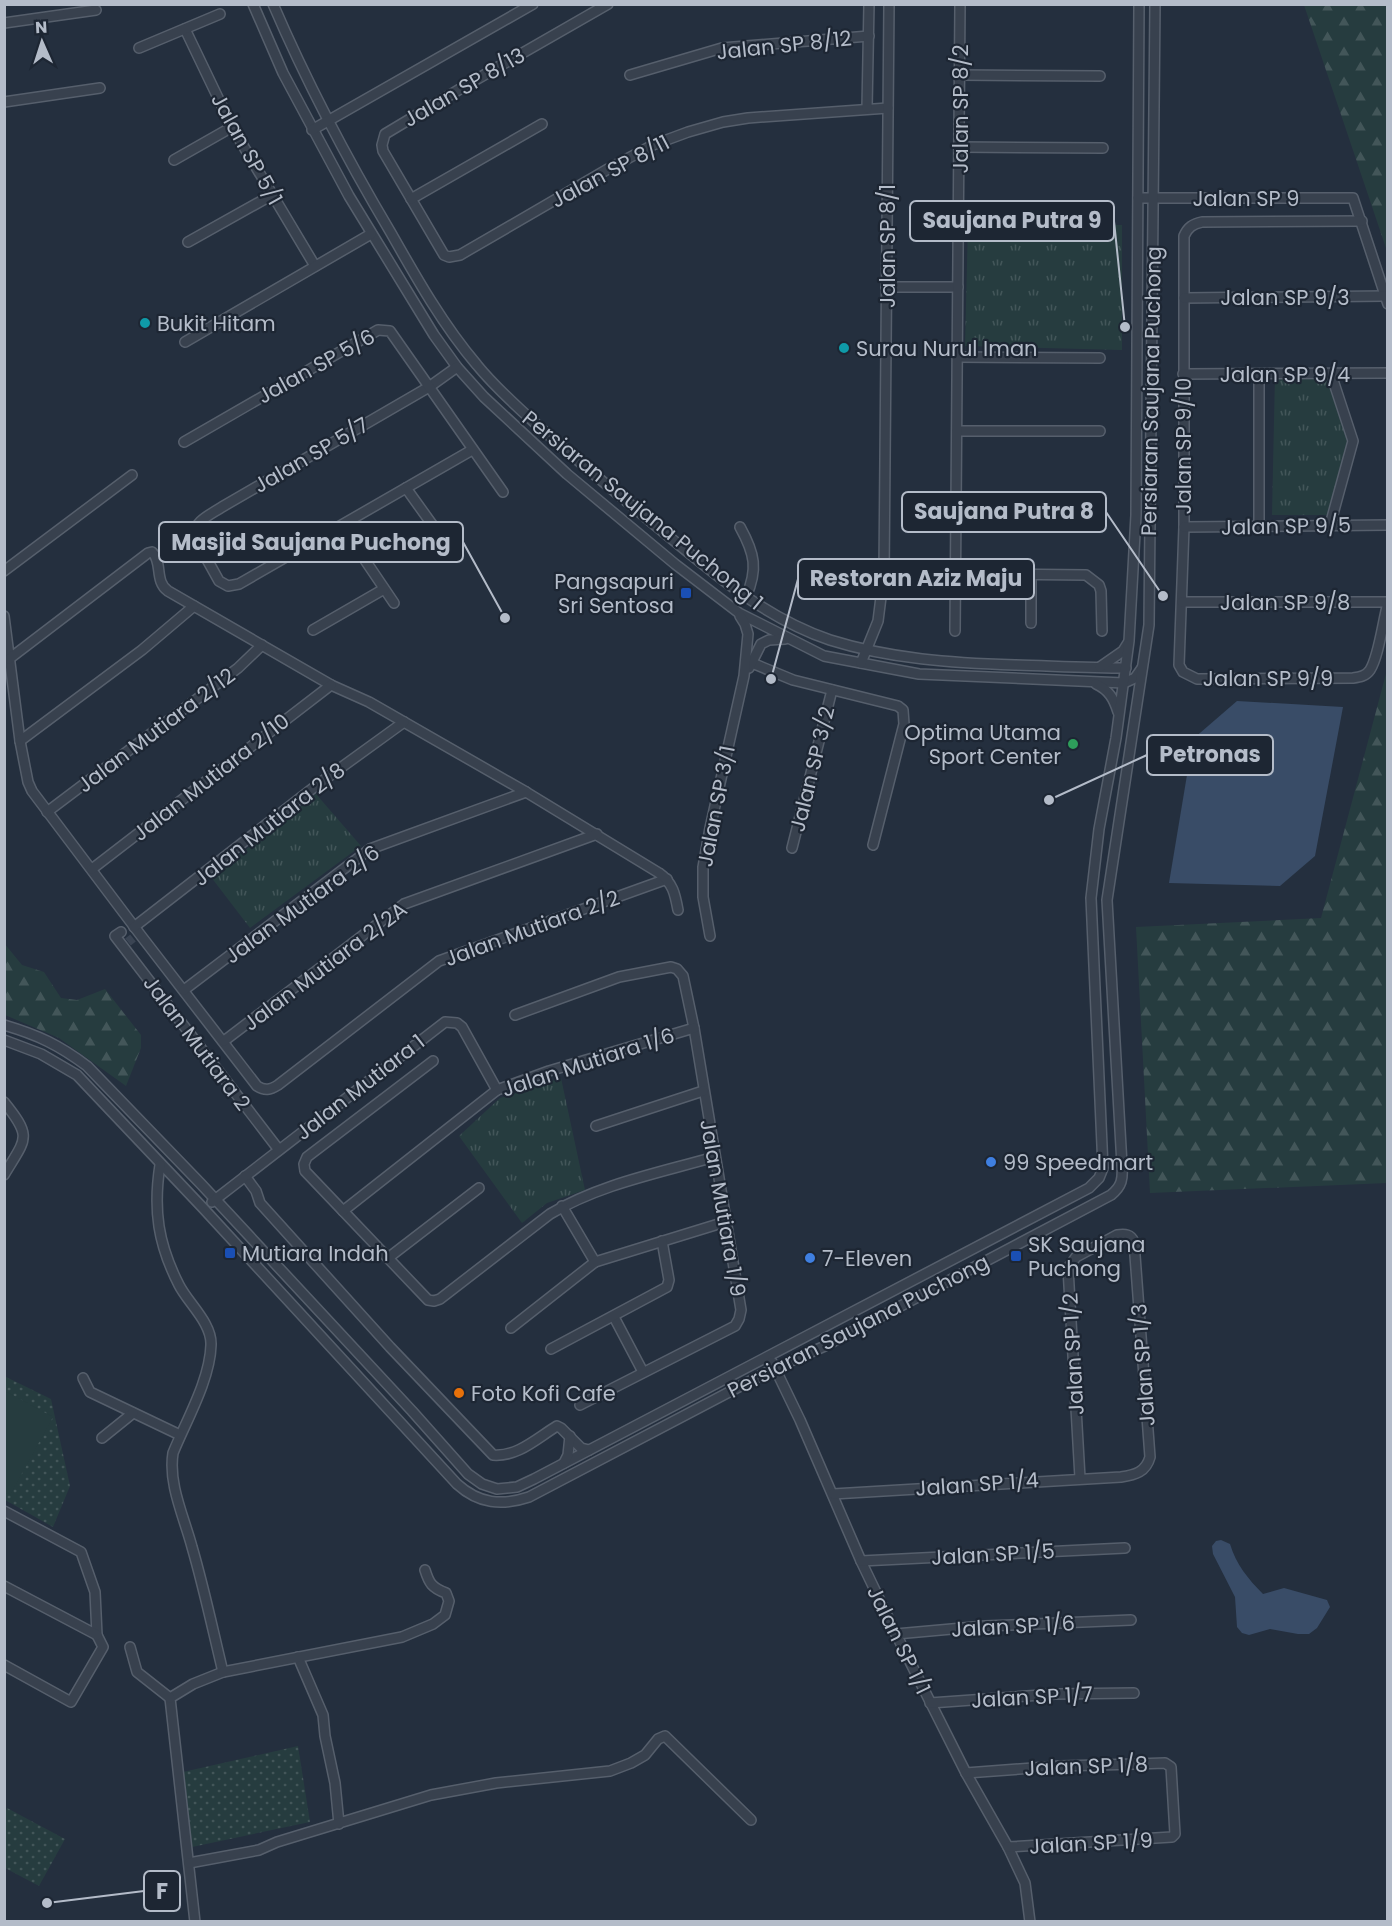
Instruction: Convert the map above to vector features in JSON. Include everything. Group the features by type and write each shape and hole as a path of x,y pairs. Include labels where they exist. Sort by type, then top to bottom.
{"street":[{"name":"Persiaran Saujana Puchong 1","path":"253,4 283,73 312,130 371,234 434,335 457,367 484,398 567,474 675,564 739,613 824,656 919,674 1124,683"},
{"name":"Persiaran Saujana Puchong 1","path":"273,4 327,121 448,328 478,367 577,461 746,597 795,626 831,640 867,650 942,661 1126,668"},
{"name":"Jalan SP 8/13","path":"411,199 383,151 385,134 608,4"},
{"path":"867,108 869,4"},
{"name":"Jalan SP 8/1","path":"861,663 878,621 884,573 889,4"},
{"name":"Jalan SP 8/2","path":"955,631 960,4"},
{"name":"Persiaran Saujana Puchong","path":"4,1025 39,1036 69,1052 87,1066 215,1199 468,1474 482,1484 497,1489 517,1487 1089,1188 1100,1178 1103,1168 1091,921 1095,857 1126,668 1136,515 1139,4"},
{"name":"Persiaran Saujana Puchong","path":"4,1040 41,1054 77,1075 457,1484 468,1494 494,1503 513,1503 530,1497 775,1368 825,1346 1111,1195 1120,1188 1123,1178 1107,900 1149,625 1155,4"},
{"path":"312,130 527,6"},
{"path":"4,23 96,10"},
{"path":"138,48 220,14"},
{"name":"Jalan SP 5/1","path":"185,29 232,127 315,266"},
{"name":"Jalan SP 8/12","path":"630,75 722,48 869,36"},
{"path":"960,75 1100,76"},
{"path":"4,102 100,88"},
{"name":"Jalan SP 8/11","path":"411,199 441,251 449,257 454,257 608,169 653,145 688,132 748,118 888,108"},
{"path":"411,199 542,124"},
{"path":"174,160 232,127"},
{"path":"959,147 1103,148"},
{"path":"189,242 272,195"},
{"name":"Jalan SP 9","path":"1138,198 1353,198 1362,221"},
{"path":"959,218 1103,219"},
{"path":"1362,221 1386,300"},
{"name":"Jalan SP 9/10","path":"1179,665 1184,527 1184,236 1188,228 1202,222 1362,221"},
{"path":"185,342 371,234"},
{"path":"886,287 958,287"},
{"name":"Jalan SP 9/3","path":"1184,298 1386,300"},
{"name":"Jalan SP 5/6","path":"184,442 378,330 390,331 429,387"},
{"path":"957,357 1100,358"},
{"name":"Jalan SP 5/7","path":"457,367 429,387 197,523 194,536 219,580 228,586 239,584 472,450"},
{"name":"Jalan SP 9/4","path":"1183,374 1388,373"},
{"path":"1259,374 1259,526"},
{"path":"1330,525 1353,441 1331,375"},
{"path":"429,387 503,492"},
{"path":"957,430 1100,431"},
{"path":"4,571 132,475"},
{"path":"406,488 449,548"},
{"path":"956,502 1100,503"},
{"name":"Jalan SP 9/5","path":"1184,527 1388,525"},
{"path":"342,526 394,603"},
{"path":"740,527 748,542 754,565 754,577 746,597"},
{"path":"9,659 148,553 155,554 164,588 331,685 369,702 597,834 667,879 674,889 678,910"},
{"path":"884,573 1086,575 1093,579 1101,591 1102,631"},
{"path":"1031,574 1031,622"},
{"path":"313,630 384,589"},
{"name":"Jalan SP 9/8","path":"1182,602 1388,602"},
{"name":"Jalan SP 9/9","path":"1179,665 1183,672 1197,679 1353,678 1363,676 1369,670 1375,657 1388,602"},
{"path":"20,741 142,650 194,606"},
{"name":"Jalan SP 3/1","path":"710,936 703,897 703,867 744,676 748,634 739,613"},
{"path":"4,616 20,741 32,792 92,869 129,936 184,990 224,1041"},
{"name":"Jalan SP 3/1","path":"744,676 760,644 769,640 787,639"},
{"path":"1098,668 1123,651 1129,641"},
{"name":"Jalan Mutiara 2/12","path":"47,812 238,668 262,645"},
{"path":"752,663 793,680 898,706 903,710 904,724 873,845"},
{"path":"1124,683 1134,678 1144,666"},
{"path":"1126,668 1134,678 1139,698"},
{"path":"1093,682 1109,693 1119,714"},
{"name":"Jalan Mutiara 2/10","path":"92,869 331,685"},
{"name":"Jalan SP 3/2","path":"792,848 832,690"},
{"name":"Jalan Mutiara 2/8","path":"129,936 318,785 404,722"},
{"name":"Jalan Mutiara 2/6","path":"184,990 370,849 526,792"},
{"name":"Jalan Mutiara 2/2A","path":"224,1041 404,904 597,834"},
{"name":"Jalan Mutiara 2/2","path":"224,1041 257,1086 268,1090 278,1085 439,961 667,879"},
{"path":"1107,900 1091,921 1100,924 1108,933"},
{"name":"Jalan Mutiara 2","path":"129,936 279,1150"},
{"name":"Jalan Mutiara 1/9","path":"515,1015 619,977 664,967 677,969 683,976 694,1028 741,1310 739,1319 735,1326 580,1405"},
{"name":"Jalan Mutiara 1","path":"203,1208 445,1022 457,1023 462,1027 497,1090"},
{"name":"Jalan Mutiara 1/6","path":"343,1211 497,1090 549,1071 694,1028"},
{"path":"433,1061 307,1157 304,1164 305,1171 428,1300 440,1299 562,1206 593,1192 714,1157"},
{"path":"596,1126 703,1091"},
{"path":"4,1101 21,1122 24,1133 22,1144 4,1175"},
{"path":"160,1165 156,1188 156,1211 160,1236 179,1286 200,1315 211,1343 200,1390 180,1435 171,1464 172,1479 193,1549 223,1672"},
{"path":"245,1176 256,1191 260,1203 390,1347 493,1455 505,1456 516,1452 557,1426 581,1448 589,1450"},
{"path":"388,1258 479,1188"},
{"path":"562,1206 595,1262"},
{"path":"511,1328 595,1262 725,1222"},
{"name":"Jalan SP 1/2","path":"1080,1478 1068,1268 1076,1257 1117,1235 1129,1236"},
{"name":"Jalan SP 1/3","path":"1121,1477 1133,1476 1141,1472 1148,1465 1150,1457 1134,1242 1129,1236"},
{"path":"551,1349 667,1287 669,1280 662,1241"},
{"path":"614,1317 643,1372"},
{"name":"Jalan SP 1/1","path":"768,1355 896,1634 1025,1883 1030,1922"},
{"path":"83,1378 90,1392 180,1435"},
{"path":"102,1438 133,1413"},
{"path":"564,1463 568,1455 570,1436"},
{"name":"Jalan SP 1/4","path":"833,1494 1121,1477"},
{"path":"4,1511 81,1552 95,1592 97,1635 103,1647 71,1702 4,1665"},
{"name":"Jalan SP 1/5","path":"861,1561 1125,1548"},
{"path":"170,1698 193,1684 223,1672 402,1637 433,1624 445,1615 449,1601 446,1593 434,1589 430,1584 425,1570"},
{"path":"4,1586 97,1635"},
{"name":"Jalan SP 1/6","path":"896,1634 985,1626 1131,1620"},
{"path":"130,1647 137,1672 170,1698 195,1922"},
{"path":"298,1658 323,1715 325,1737 335,1783 339,1824"},
{"name":"Jalan SP 1/7","path":"930,1703 1055,1694 1134,1693"},
{"path":"189,1863 259,1850 277,1842 431,1796 469,1788 610,1771 645,1755 658,1739 665,1736 751,1820"},
{"name":"Jalan SP 1/8","path":"966,1773 1060,1766 1165,1763 1170,1765 1172,1770 1173,1801"},
{"name":"Jalan SP 1/9","path":"1008,1847 1169,1839 1175,1834 1173,1801"}],"green space":[{"path":"1304,5 1387,5 1387,251"},
{"path":"968,224 1122,225 1122,350 965,346"},
{"path":"1275,375 1330,376 1350,438 1330,515 1272,515"},
{"path":"1387,670 1387,1183 1150,1193 1136,927 1321,918"},
{"path":"316,794 361,846 250,928 211,877"},
{"path":"4,943 22,965 44,972 61,998 77,1000 105,989 141,1035 141,1048 126,1086 59,1038 5,1015"},
{"path":"561,1078 585,1190 547,1203 522,1223 459,1136 500,1098"},
{"path":"4,1376 51,1399 70,1486 53,1527 5,1500"},
{"path":"5,1391 53,1417 10,1495 5,1492"},
{"path":"298,1746 310,1822 192,1847 183,1772"},
{"path":"7,1808 65,1839 39,1886 5,1868 5,1813"}],"water":[{"path":"1237,701 1343,707 1315,856 1280,886 1169,883 1193,739"},
{"path":"1221,1540 1230,1544 1243,1571 1263,1594 1284,1588 1327,1600 1330,1607 1317,1628 1309,1634 1270,1629 1249,1635 1242,1633 1237,1627 1235,1597 1213,1554 1212,1546 1216,1541"}],"tunnel":[{"path":"128,942 133,938"}],"place":[{"name":"Bukit Hitam","path":"145,323"},
{"name":"Saujana Putra 9","path":"1125,327"},
{"name":"Surau Nurul Iman","path":"844,348"},
{"name":"Pangsapuri Sri Sentosa","path":"686,593"},
{"name":"Saujana Putra 8","path":"1163,596"},
{"name":"Masjid Saujana Puchong","path":"505,618"},
{"name":"Restoran Aziz Maju","path":"771,679"},
{"name":"Optima Utama Sport Center","path":"1073,744"},
{"name":"Petronas","path":"1049,800"},
{"name":"99 Speedmart","path":"991,1162"},
{"name":"Mutiara Indah","path":"230,1253"},
{"name":"SK Saujana Puchong","path":"1016,1256"},
{"name":"7-Eleven","path":"810,1258"},
{"name":"Foto Kofi Cafe","path":"459,1393"},
{"name":"F","path":"47,1903"}]}
